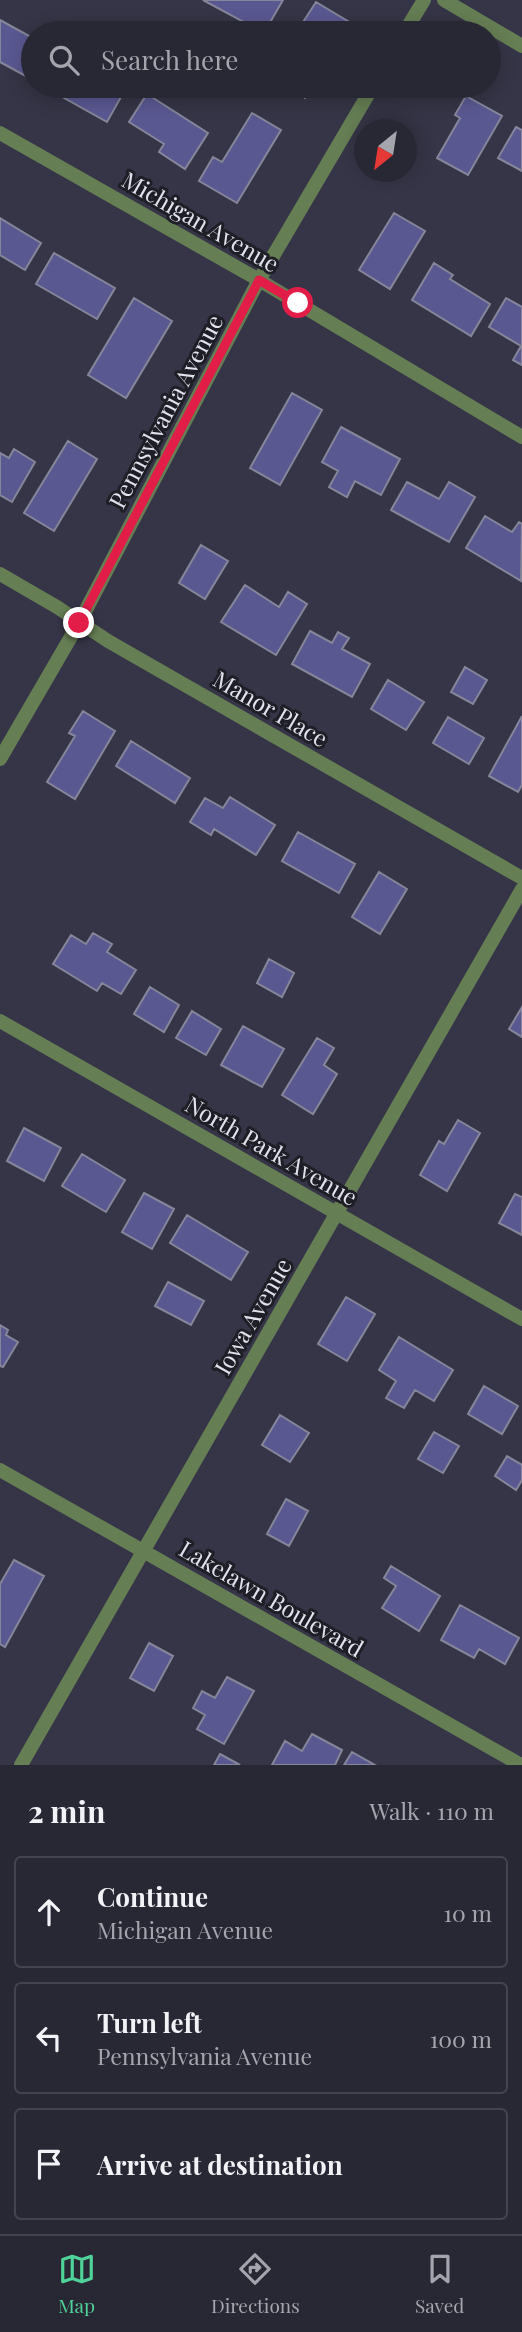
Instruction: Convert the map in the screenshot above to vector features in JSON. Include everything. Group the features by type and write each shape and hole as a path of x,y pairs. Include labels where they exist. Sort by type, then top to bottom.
{"street":[{"path":"411,21 424,0"},
{"path":"443,0 479,21"},
{"path":"501,34 522,46"},
{"name":"Pennsylvania Avenue","path":"0,759 79,623 259,280 366,98"},
{"name":"Michigan Avenue","path":"0,133 259,280 522,437"},
{"name":"Manor Place","path":"0,574 79,623 522,878"},
{"name":"Iowa Avenue","path":"21,1765 522,889"},
{"name":"North Park Avenue","path":"0,1021 522,1318"},
{"name":"Lakelawn Boulevard","path":"0,1470 521,1765"}],"building":[{"path":"203,0 283,0 271,21 242,21"},
{"path":"316,2 348,21 304,21"},
{"path":"0,20 21,31 21,73 0,62"},
{"path":"64,98 120,98 107,122"},
{"path":"144,98 153,98 208,133 185,169 159,152 164,144 129,122"},
{"path":"465,98 470,98 502,116 468,175 437,158 460,118 455,115"},
{"path":"252,113 281,130 237,203 199,181 213,157 222,162"},
{"path":"516,127 522,130 522,171 498,158"},
{"path":"394,213 425,231 390,289 359,270"},
{"path":"0,218 41,243 25,270 0,255"},
{"path":"54,253 115,288 97,319 36,284"},
{"path":"434,263 453,275 450,279 490,304 471,336 412,300"},
{"path":"134,298 172,321 126,398 88,375"},
{"path":"506,298 522,307 522,365 513,360 521,346 489,327"},
{"path":"292,393 322,410 280,485 250,468"},
{"path":"341,427 400,459 381,495 355,481 347,497 329,487 338,471 322,462"},
{"path":"68,441 97,459 54,531 24,513"},
{"path":"14,449 35,462 12,502 0,495 0,453 9,458"},
{"path":"407,482 439,499 449,482 475,497 449,542 391,510"},
{"path":"485,516 512,532 519,522 522,524 521,581 466,548"},
{"path":"201,545 228,561 205,599 179,583"},
{"path":"245,585 279,607 288,592 307,604 276,655 221,622"},
{"path":"310,631 332,643 338,632 349,638 342,649 370,664 352,697 292,664"},
{"path":"465,667 487,680 473,704 451,692"},
{"path":"388,680 424,702 406,730 371,709"},
{"path":"83,711 115,731 75,799 47,782 75,736 69,733"},
{"path":"522,716 522,785 518,792 489,776"},
{"path":"448,717 484,738 469,764 433,743"},
{"path":"131,741 190,778 175,803 116,766"},
{"path":"230,797 275,825 256,855 214,829 211,835 190,822 205,798 223,808"},
{"path":"298,832 355,864 339,893 282,861"},
{"path":"379,872 407,889 380,934 352,917"},
{"path":"93,933 112,944 107,952 136,970 121,994 102,983 97,991 53,964 71,935 86,944"},
{"path":"269,959 294,973 282,997 257,983"},
{"path":"150,987 179,1005 164,1032 134,1014"},
{"path":"522,1007 522,1037 509,1029"},
{"path":"192,1011 221,1029 206,1055 176,1038"},
{"path":"243,1026 284,1049 262,1087 221,1065"},
{"path":"317,1038 334,1048 324,1065 337,1074 313,1114 282,1095"},
{"path":"458,1120 480,1133 447,1191 420,1175 439,1141 444,1144"},
{"path":"24,1128 61,1148 44,1181 7,1161"},
{"path":"82,1154 125,1180 106,1212 62,1186"},
{"path":"144,1193 174,1209 152,1249 122,1232"},
{"path":"515,1194 522,1197 522,1235 499,1223"},
{"path":"187,1215 248,1252 231,1280 170,1243"},
{"path":"168,1282 204,1301 191,1325 155,1306"},
{"path":"346,1297 375,1314 347,1361 318,1344"},
{"path":"0,1325 8,1330 6,1335 18,1342 3,1367 0,1366"},
{"path":"399,1337 453,1370 434,1401 415,1390 404,1408 386,1398 396,1381 379,1370"},
{"path":"484,1386 518,1406 502,1434 468,1414"},
{"path":"280,1415 309,1433 290,1462 262,1445"},
{"path":"434,1432 459,1446 443,1473 418,1459"},
{"path":"507,1456 522,1465 522,1480 516,1490 495,1476"},
{"path":"286,1499 308,1511 289,1546 267,1534"},
{"path":"14,1560 44,1576 5,1647 0,1644 0,1584"},
{"path":"391,1566 440,1596 419,1631 382,1608 396,1586 384,1578"},
{"path":"460,1605 519,1638 505,1664 479,1649 474,1658 441,1640"},
{"path":"149,1643 173,1656 154,1691 130,1678"},
{"path":"227,1677 254,1691 224,1744 197,1729 205,1715 193,1708 202,1691 215,1698"},
{"path":"312,1734 342,1750 335,1765 272,1765 285,1741 302,1751"},
{"path":"352,1752 375,1765 344,1765"},
{"path":"220,1754 240,1765 214,1765"}],"route":[{"path":"79,623 259,280 298,303"}]}
